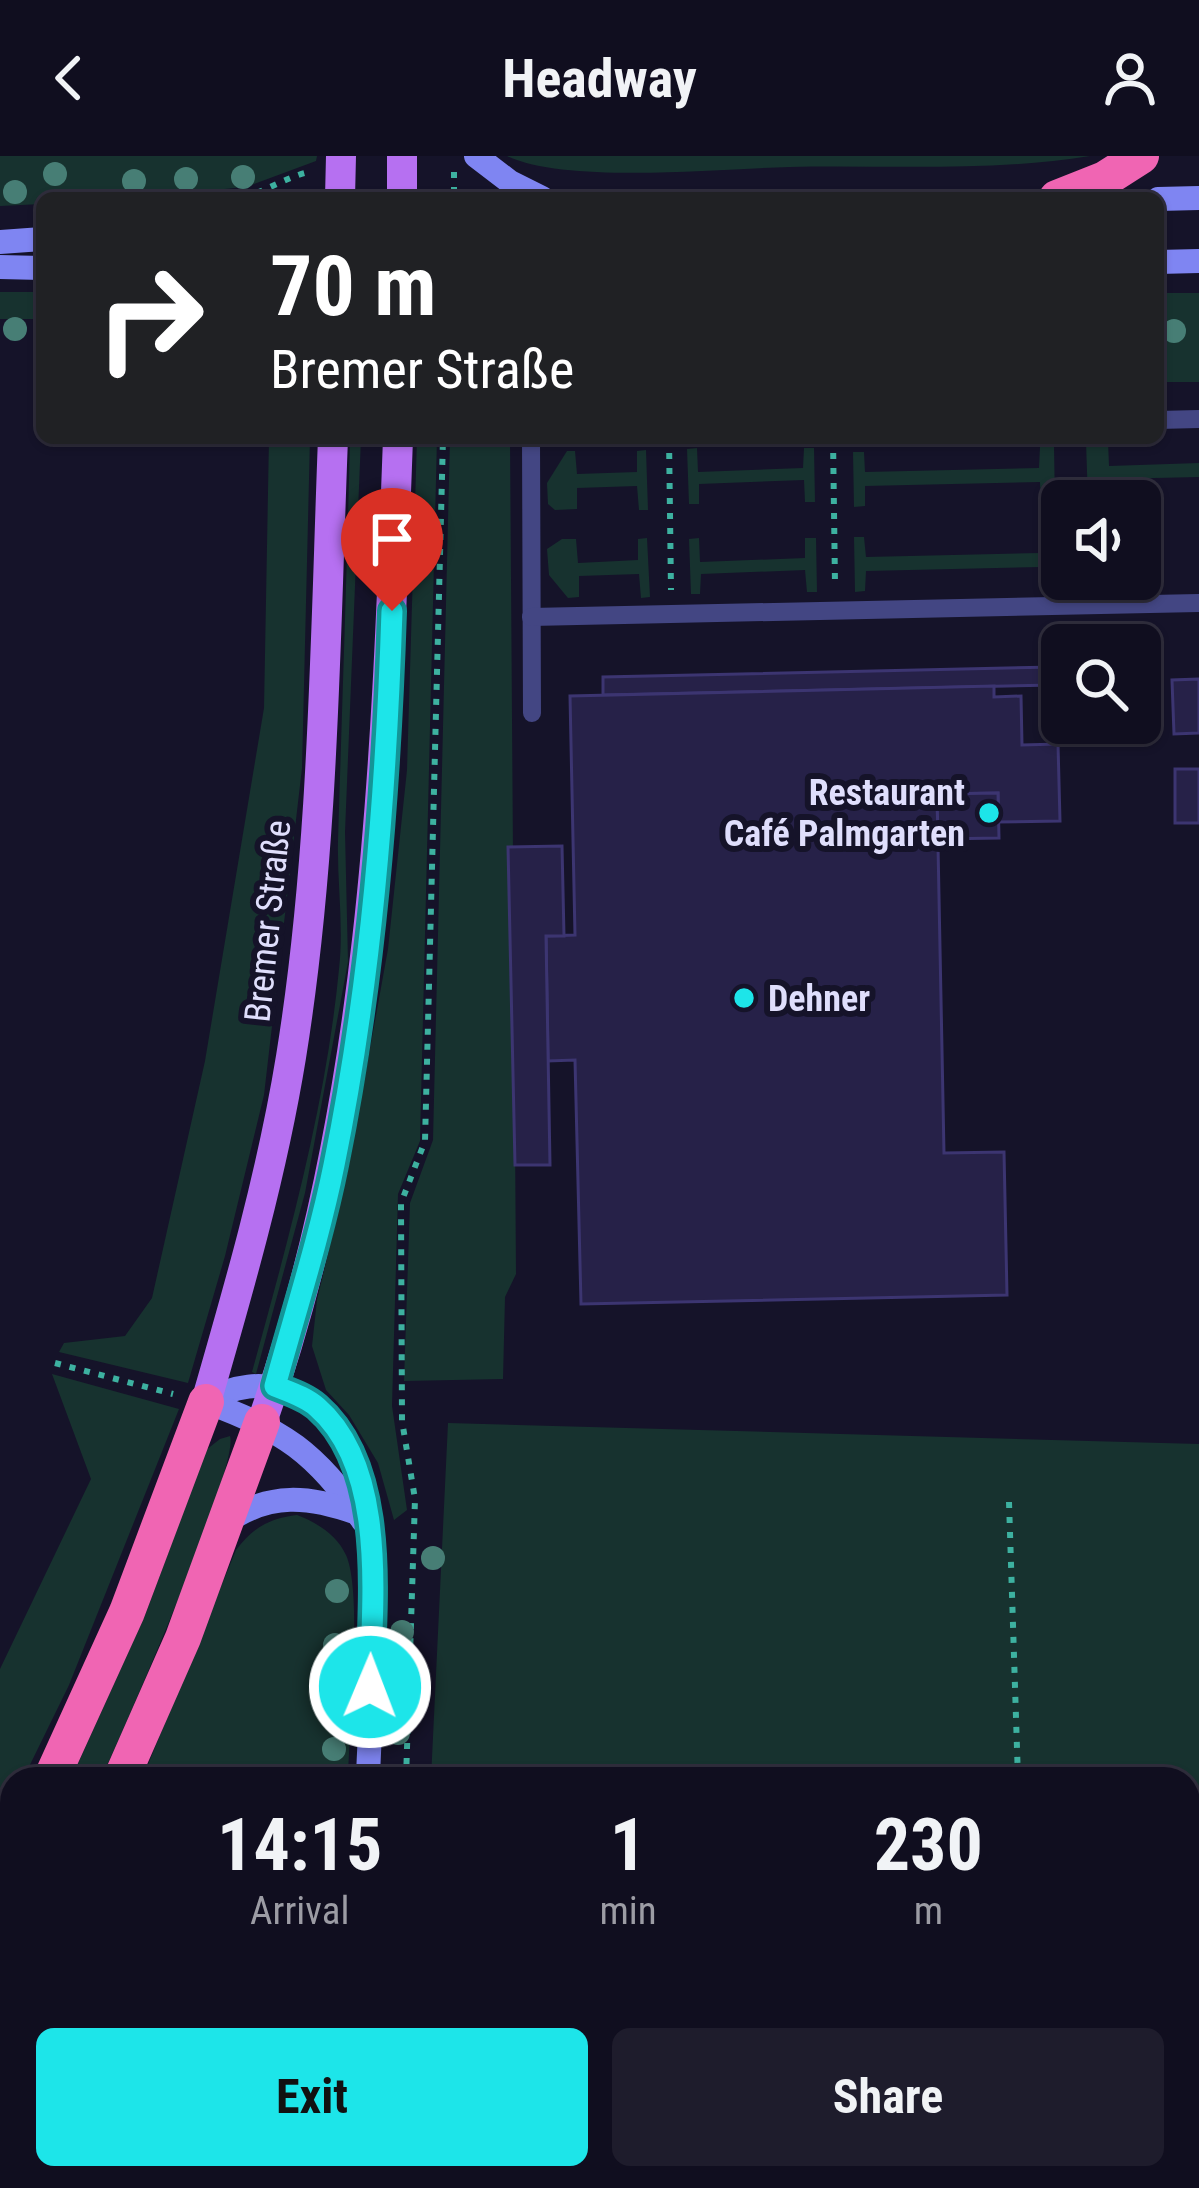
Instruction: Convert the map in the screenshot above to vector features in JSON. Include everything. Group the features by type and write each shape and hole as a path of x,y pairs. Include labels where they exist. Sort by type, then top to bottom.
{"highway":[{"path":"1072,192 1142,156"},
{"path":"56,1767 127,1612 206,1402"},
{"path":"126,1767 183,1638 262,1422"}],"main road":[{"path":"340,192 341,156"},
{"path":"402,156 402,192"},
{"path":"476,156 530,192"},
{"path":"1164,199 1199,198"},
{"path":"0,242 36,239"},
{"path":"1164,262 1199,261"},
{"path":"0,267 36,268"},
{"name":"Bremer Straße","path":"206,1402 268,1178 308,935 321,769 333,444"},
{"path":"262,1422 334,1168 354,1044 387,741 398,444"},
{"path":"206,1402 238,1388 275,1386 315,1405 339,1430 359,1473 368,1767"},
{"path":"206,1402 262,1422 310,1457 340,1487 364,1523"},
{"path":"226,1522 266,1502 302,1497 364,1523"}],"lane":[{"path":"1164,419 1199,419"},
{"path":"531,444 532,713"},
{"path":"531,617 1199,603"}],"path":[{"path":"437,171 454,172 454,192"},
{"path":"261,192 282,185 298,172 310,172"},
{"path":"406,1767 415,1499 402,1421 401,1203 425,1141 443,444"},
{"path":"669,444 671,614"},
{"path":"833,444 836,611"},
{"path":"56,1363 206,1402"},
{"path":"1009,1502 1018,1767"}],"green space":[{"path":"0,156 317,156 316,161 246,187 192,192 36,192 36,204 0,206"},
{"path":"507,156 1090,156 978,166 644,173 566,170"},
{"path":"0,292 36,292 36,319 0,319"},
{"path":"1164,293 1199,293 1199,382 1164,382"},
{"path":"269,444 310,444 302,768 264,1095 188,1383 59,1352 64,1343 125,1336 152,1298 205,1061 264,708"},
{"path":"350,444 361,444 345,832 348,962 305,1193 256,1374 252,1372 292,1223 333,1020 341,937 338,841"},
{"path":"417,444 437,444 420,1141 398,1194 392,1406 407,1510 394,1520 378,1463 349,1415 326,1390 312,1346 317,1300 348,1170 388,949 407,770"},
{"path":"450,444 510,444 516,1274 505,1297 503,1379 404,1381 410,1203 433,1140"},
{"path":"1086,444 1108,444 1109,466 1199,463 1199,477 1087,480"},
{"path":"1054,446 1055,480 1041,480 1041,505 1040,482 865,486 865,506 854,507 853,452 864,452 865,472 1039,468 1040,447"},
{"path":"697,448 698,472 803,468 804,448 814,448 815,502 805,502 804,480 699,484 699,504 689,504 687,449"},
{"path":"646,450 648,510 639,510 637,486 577,488 577,509 555,510 548,504 547,483 567,451 575,451 577,474 637,472 637,451"},
{"path":"1041,532 1041,567 866,571 865,591 855,592 854,537 864,537 866,557 1040,553"},
{"path":"647,538 650,597 641,598 639,574 579,576 579,597 568,598 549,575 547,549 562,539 576,539 578,563 638,560 638,539"},
{"path":"699,538 700,562 805,558 805,538 816,538 817,592 807,592 805,570 701,574 700,594 691,594 689,539"},
{"path":"52,1374 179,1409 69,1685 29,1767 0,1767 0,1669 91,1479"},
{"path":"448,1423 1199,1444 1199,1767 432,1767"},
{"path":"230,1436 217,1496 154,1659 106,1767 76,1767 146,1613 206,1450"},
{"path":"297,1515 318,1525 346,1555 354,1599 348,1767 147,1767 236,1550 262,1525"}],"building":[{"path":"1041,667 1041,685 603,695 603,677"},
{"path":"1199,679 1199,733 1174,734 1172,680"},
{"name":"Dehner","path":"994,686 994,697 1021,696 1022,745 1058,744 1060,821 998,822 998,793 937,794 944,1153 1004,1152 1007,1295 581,1304 575,1060 548,1061 546,936 575,935 570,696"},
{"path":"1175,769 1199,769 1199,823 1175,823"},
{"path":"998,793 999,838 938,839 937,794"},
{"path":"562,846 564,936 546,936 550,1165 515,1165 508,847"}],"place":[{"name":"Restaurant Café Palmgarten","path":"989,813"},
{"name":"Dehner","path":"744,998"}],"route":[{"path":"370,1687 371,1533 359,1473 339,1430 315,1405 275,1386 334,1168 351,1066 379,843 392,611"}]}
